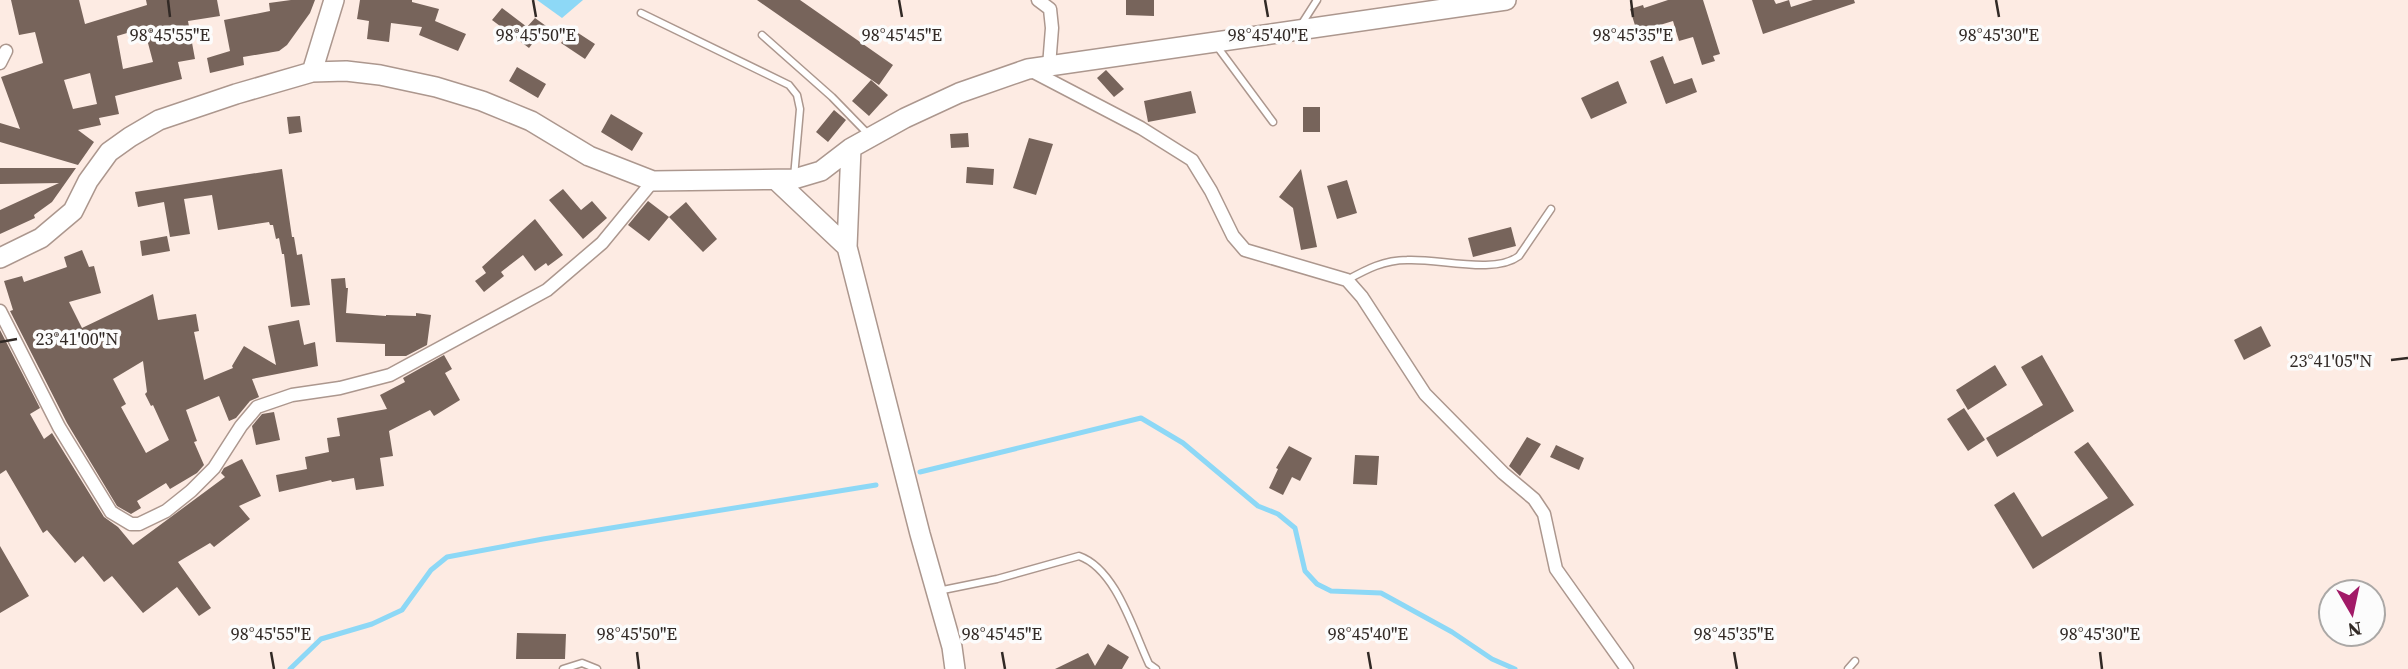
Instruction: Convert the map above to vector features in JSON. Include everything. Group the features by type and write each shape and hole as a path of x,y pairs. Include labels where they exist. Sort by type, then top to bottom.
{"main road":[{"path":"312,72 334,0"},
{"path":"0,258 41,238 73,211 109,152 130,137 159,120 312,72 346,71 380,75 436,87 482,101 531,121 589,156 653,181 785,179 821,171 851,148 905,118 959,93 1028,69 1506,0"},
{"path":"851,148 848,247 952,647 954,669"},
{"path":"785,179 848,247"}],"street":[{"path":"1038,0 1050,9 1052,28 1049,66"},
{"path":"0,63 6,51"},
{"path":"1028,69 1141,128 1192,160 1212,191 1233,236 1245,250 1347,280 1362,297 1425,394 1539,506 1544,514 1556,569 1627,669"},
{"path":"0,312 60,427 111,512 131,524 139,524 166,511 206,476 257,407 292,395 390,375 547,290 602,243 653,181"}],"lane":[{"path":"1297,30 1317,0"},
{"path":"641,13 789,85 797,95 800,109 785,179"},
{"path":"762,35 832,97 871,137"},
{"path":"1214,42 1273,122"},
{"path":"1347,280 1378,263 1408,260 1495,264 1512,262 1551,209"},
{"path":"936,591 997,579 1079,556 1088,559 1118,591 1149,664 1156,669"},
{"path":"1849,669 1855,661"},
{"path":"563,669 582,663 597,669"}],"water":[{"path":"537,0 583,0 562,18"}],"building":[{"path":"11,0 79,0 85,24 147,5 146,0 217,0 220,16 188,21 195,59 178,62 182,79 115,96 119,114 99,118 101,125 78,130 94,142 78,165 0,142 0,123 20,129 1,77 43,63 35,32 19,35","holes":["144,28 153,62 123,69 117,36","90,73 97,104 73,109 64,80"]},
{"path":"315,0 310,13 287,45 279,51 243,57 244,65 210,73 207,58 230,51 224,20 270,11 269,3"},
{"path":"360,0 412,0 439,9 435,21 466,34 458,51 419,35 422,27 391,23 389,42 367,39 369,21 357,19"},
{"path":"757,0 800,0 893,65 879,85"},
{"path":"1126,0 1154,0 1154,16 1126,15"},
{"path":"1668,0 1703,0 1720,54 1713,56 1715,61 1702,65 1693,37 1679,41 1673,21 1637,32 1630,9 1643,5 1644,8"},
{"path":"1752,0 1774,0 1776,4 1789,0 1791,7 1813,0 1854,0 1855,3 1763,34"},
{"path":"502,8 527,27 535,18 546,26 529,48 492,20"},
{"path":"572,29 595,44 585,59 561,43"},
{"path":"1663,56 1674,84 1692,78 1697,92 1666,104 1650,61"},
{"path":"517,67 546,84 538,98 509,81"},
{"path":"1106,70 1124,89 1114,97 1097,78"},
{"path":"871,80 888,95 869,116 852,101"},
{"path":"1618,81 1627,103 1591,119 1581,98"},
{"path":"1191,91 1196,113 1148,122 1144,101"},
{"path":"1303,107 1320,107 1320,132 1303,132"},
{"path":"834,110 846,120 828,142 816,132"},
{"path":"611,114 643,133 632,151 601,132"},
{"path":"300,116 302,132 289,134 287,117"},
{"path":"968,133 969,147 951,148 950,134"},
{"path":"1029,138 1053,144 1036,195 1013,188"},
{"path":"967,167 994,169 993,185 966,183"},
{"path":"0,168 76,168 52,202 34,215 35,218 0,234 0,210 59,183 0,184"},
{"path":"282,169 292,237 297,255 302,254 310,305 291,307 284,254 279,238 276,239 273,225 269,222 218,230 212,195 184,199 190,234 170,237 164,202 138,207 135,192"},
{"path":"1301,169 1317,247 1301,250 1293,208 1279,197"},
{"path":"1347,180 1357,213 1337,219 1327,186"},
{"path":"563,189 581,210 592,201 607,218 583,239 549,200"},
{"path":"648,201 669,217 649,241 628,225"},
{"path":"686,202 717,239 703,252 669,217"},
{"path":"535,219 563,255 548,266 546,263 535,271 523,255 501,272 504,276 484,292 475,281 486,273 482,267"},
{"path":"1511,227 1516,246 1473,257 1468,238"},
{"path":"167,236 170,251 142,256 140,241"},
{"path":"82,250 89,267 94,266 101,293 69,302 82,328 153,294 158,320 196,314 199,331 194,332 204,380 233,368 244,346 276,365 268,326 299,320 304,345 315,342 318,366 252,379 259,397 250,401 236,418 229,421 219,396 186,410 197,441 194,442 204,465 197,473 170,489 166,483 137,501 141,508 131,514 117,506 67,423 10,311 13,310 4,281 22,276 24,282 67,267 64,257","holes":["143,361 147,392 145,394 169,440 146,453 121,407 126,404 113,379"]},
{"path":"345,278 348,288 346,313 431,315 427,345 406,356 385,356 385,344 336,342 331,279"},
{"path":"2261,326 2271,346 2244,360 2234,340"},
{"path":"0,330 40,408 30,414 44,439 52,433 104,517 118,527 133,545 225,477 221,473 224,468 242,459 261,496 239,506 250,519 214,547 210,543 178,562 211,608 199,616 177,587 143,613 112,576 104,582 83,556 75,563 47,530 43,533 6,470 0,474"},
{"path":"444,355 452,369 445,373 460,400 434,416 430,410 389,431 393,456 380,458 384,486 356,490 354,478 331,480 279,492 276,475 307,469 305,457 329,452 327,438 340,436 337,418 387,409 380,395 405,382 403,378"},
{"path":"2042,355 2074,411 1997,457 1986,438 2043,405 2021,367"},
{"path":"1995,365 2007,385 1968,410 1956,390"},
{"path":"1964,408 1985,440 1968,451 1947,419"},
{"path":"274,412 280,440 256,445 252,426 262,414"},
{"path":"1527,437 1541,444 1520,476 1509,466"},
{"path":"2088,442 2134,505 2033,569 1994,505 2014,492 2042,537 2108,498 2074,452"},
{"path":"1556,445 1584,458 1579,470 1550,457"},
{"path":"1289,446 1312,458 1300,481 1292,477 1283,495 1269,488 1278,469 1276,468"},
{"path":"1355,455 1379,456 1377,485 1353,484"},
{"path":"0,546 29,596 0,613"},
{"path":"517,633 566,634 565,659 516,659"},
{"path":"1108,644 1129,657 1122,669 1055,669 1088,653 1095,666"}],"waterway":[{"path":"920,472 1141,418 1183,443 1258,506 1278,514 1295,528 1305,571 1317,584 1331,591 1381,593 1452,632 1492,659 1515,669"},
{"path":"290,669 321,639 372,624 402,610 431,570 447,557 876,485"}]}
